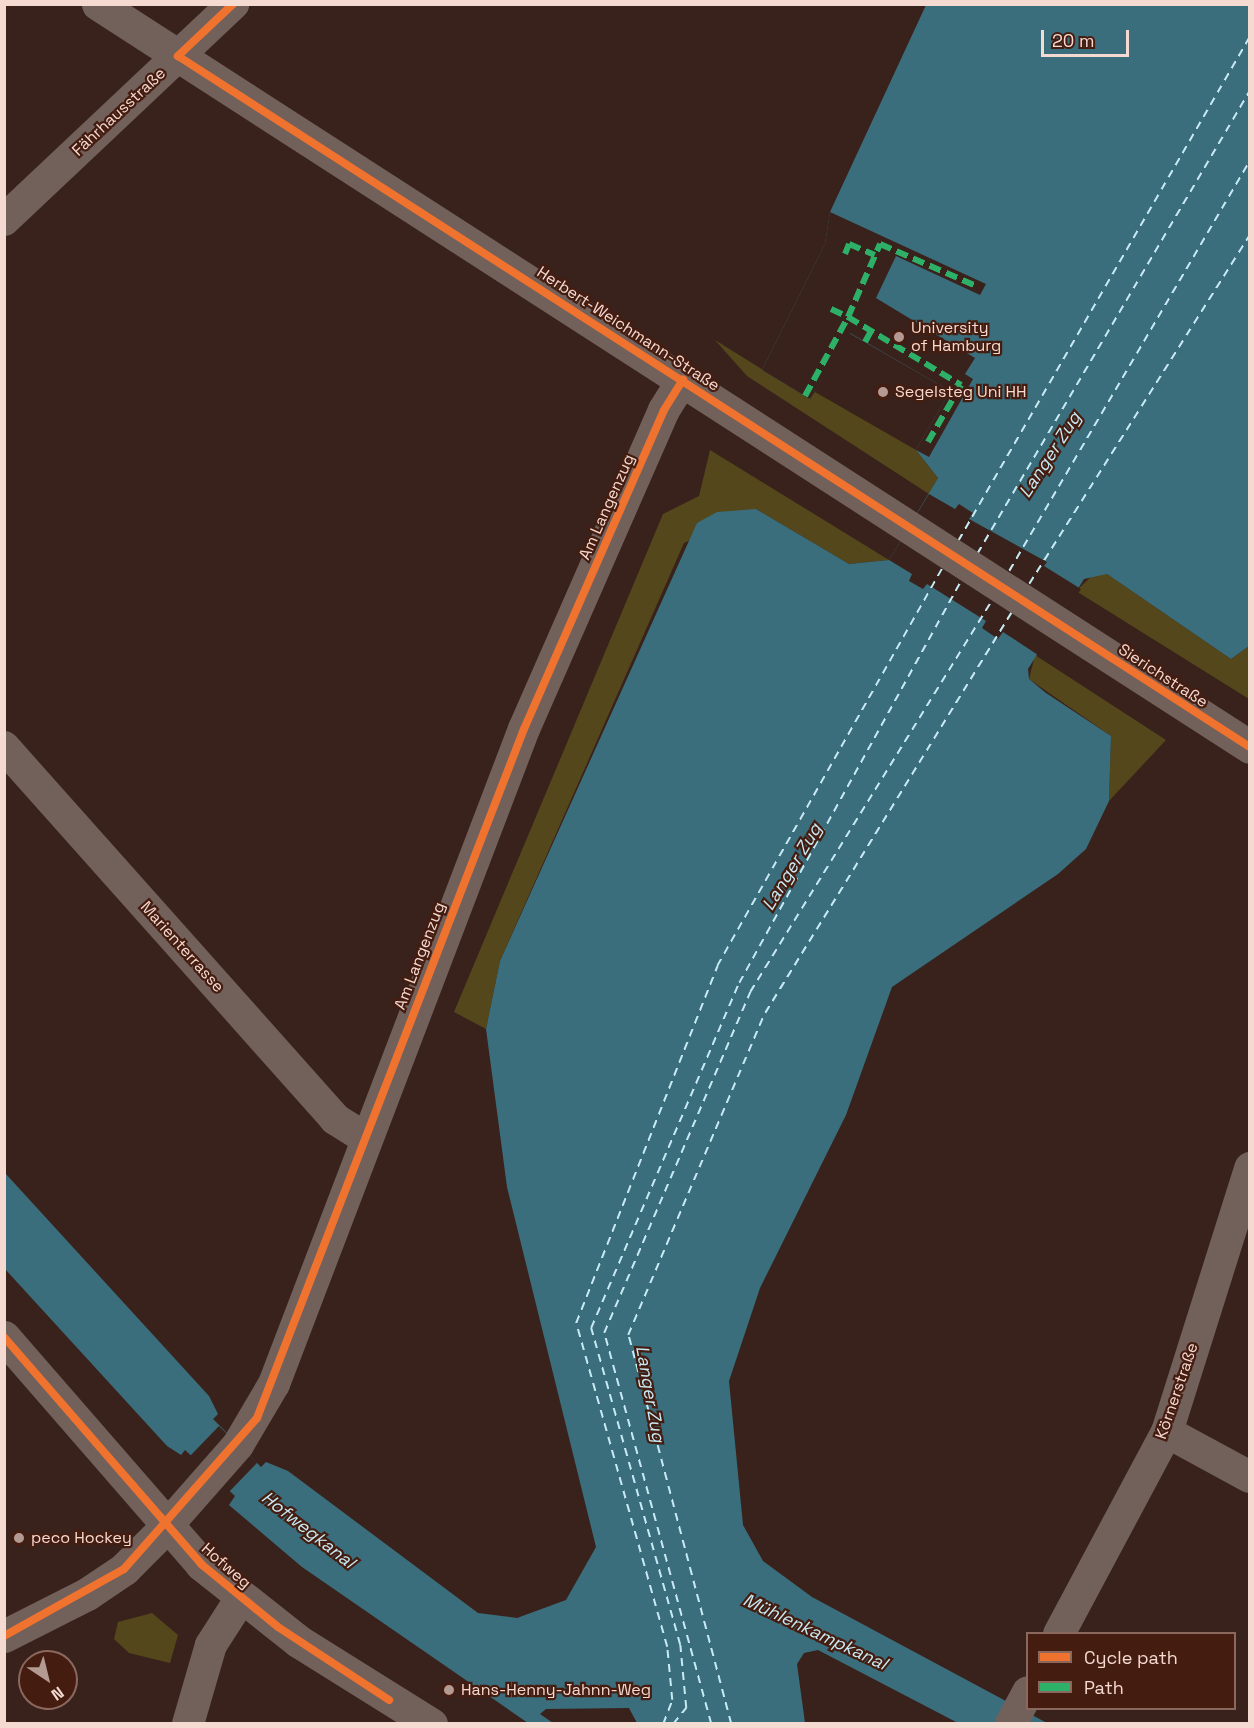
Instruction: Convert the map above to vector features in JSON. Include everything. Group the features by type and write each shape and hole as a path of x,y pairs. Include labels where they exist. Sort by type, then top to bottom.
{"main road":[{"name":"Herbert-Weichmann-Straße","path":"98,4 683,380 907,530 1063,626"},
{"name":"Sierichstraße","path":"1063,626 1250,747"},
{"name":"Hofweg","path":"4,1337 166,1527 241,1598 298,1641 431,1724"},
{"path":"4,1636 87,1594 124,1569 166,1527"}],"street":[{"name":"Fährhausstraße","path":"4,220 233,4"},
{"name":"Am Langenzug","path":"166,1527 238,1445 274,1384 524,729 664,410 683,380"},
{"name":"Marienterrasse","path":"4,747 335,1119 366,1138"},
{"name":"Körnerstraße","path":"1060,1632 1167,1432 1250,1168"},
{"path":"1167,1432 1250,1478"},
{"path":"188,1724 211,1645 241,1598"}],"shaded area":[{"path":"715,340 810,399 815,392 916,450 938,478 929,494 747,376"},
{"path":"710,450 889,560 849,564 756,509 684,543 500,961 486,1029 454,1012 663,514 699,496"},
{"path":"1096,572 1107,574 1231,659 1249,646 1249,699 1076,591"},
{"path":"1035,655 1166,740 1109,801 1111,736 1029,679"},
{"path":"152,1613 178,1635 170,1663 129,1653 114,1639 118,1622"}],"water":[{"path":"926,5 1249,5 1249,646 1231,659 1107,574 1084,579 1028,669 1029,679 1111,736 1109,801 1086,849 1058,874 892,987 846,1115 760,1288 729,1381 743,1525 763,1561 812,1597 1047,1723 958,1723 818,1650 804,1653 797,1664 805,1723 637,1723 629,1708 546,1709 540,1714 553,1723 528,1723 302,1567 229,1505 235,1496 185,1450 181,1455 167,1446 5,1269 5,1173 209,1396 218,1414 213,1419 261,1467 266,1462 288,1471 478,1613 517,1618 566,1600 596,1547 507,1187 486,1029 500,961 697,523 717,512 756,509 849,564 889,560 938,478 916,450 950,391 849,333 810,399 762,370 825,244 830,212"}],"pier":[{"name":"University of Hamburg","path":"830,212 986,284 980,295 896,256 876,298 975,358 965,374 973,379 929,457 916,450 950,391 850,333 810,399 762,370 825,244"},
{"path":"929,494 955,509 959,504 973,513 969,519 1047,562 1044,566 1081,589 1038,655 1003,632 998,639 982,628 986,621 927,584 923,589 909,581 912,574 889,560"},
{"path":"219,1426 257,1463 229,1492 191,1455"}],"ferry route":[{"path":"958,541 1250,36"},
{"path":"977,554 1250,90"},
{"path":"1009,571 1250,161"},
{"path":"1029,584 1250,235"},
{"path":"663,1724 672,1700 667,1647 576,1323 717,966 942,568"},
{"path":"673,1724 686,1708 680,1645 591,1328 739,983 961,581"},
{"path":"711,1724 604,1333 750,992 993,599"},
{"path":"731,1724 628,1335 765,1013 1012,611"}],"marked path":[{"path":"845,254 849,244 875,255"},
{"path":"831,309 848,317 880,244 976,286"},
{"path":"805,396 848,317 961,385 928,442"},
{"path":"865,342 871,331"}],"cycle path":[{"path":"233,4 178,56 1250,747"},
{"path":"4,1636 124,1569 257,1418 524,729 664,410 683,380"},
{"path":"4,1337 201,1564 278,1627 389,1700"}],"place":[{"name":"University of Hamburg","path":"899,337"},
{"name":"Segelsteg Uni HH","path":"883,392"},
{"name":"peco Hockey","path":"19,1538"},
{"name":"Hans-Henny-Jahnn-Weg","path":"449,1690"}],"water label":[{"name":"Langer Zug","path":"1050,455"},
{"name":"Langer Zug","path":"792,867"},
{"name":"Langer Zug","path":"650,1394"},
{"name":"Hofwegkanal","path":"308,1530"},
{"name":"Mühlenkampkanal","path":"815,1632"}]}
